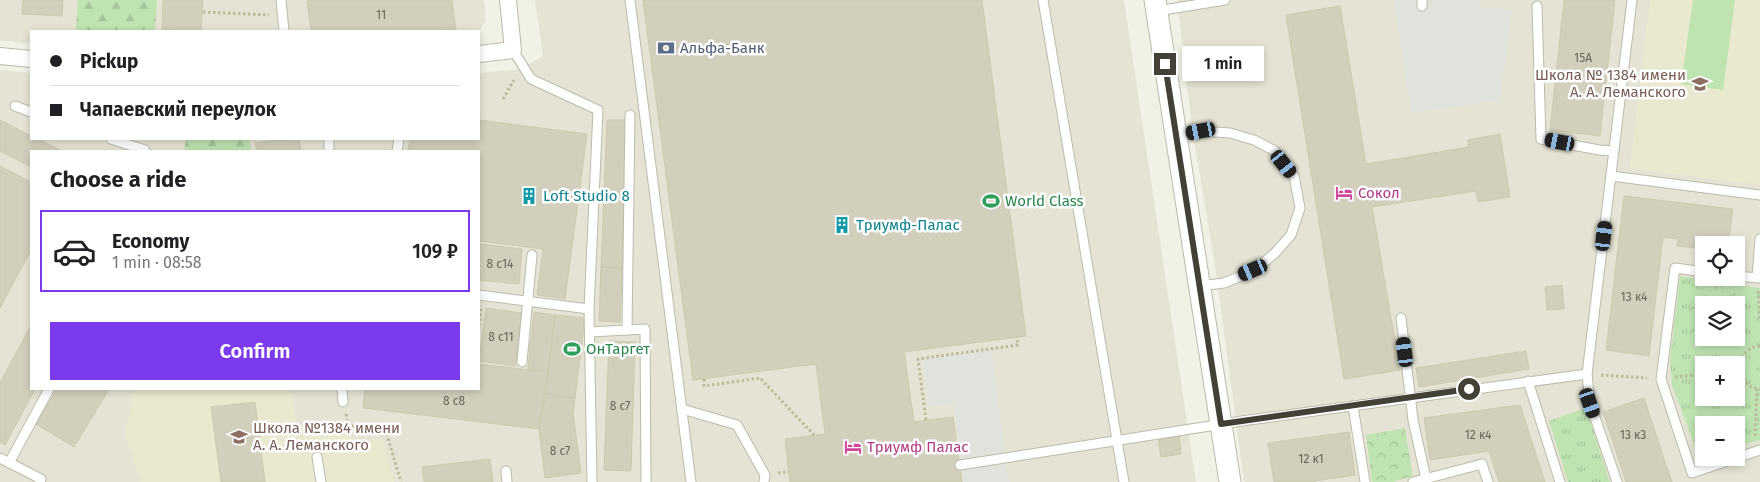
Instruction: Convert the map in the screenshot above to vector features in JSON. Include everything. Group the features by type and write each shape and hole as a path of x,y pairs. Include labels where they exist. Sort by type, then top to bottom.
{"street":[{"path":"480,54 513,50 508,0"},
{"path":"1156,6 1230,482"},
{"path":"0,56 30,59"}],"lane":[{"path":"281,0 284,30"},
{"path":"630,0 691,482"},
{"path":"1043,0 1124,482"},
{"path":"1156,6 1225,0"},
{"path":"1617,482 1590,403 1587,374 1632,0"},
{"path":"1537,6 1541,139 1614,151"},
{"path":"513,50 531,79 598,110 589,309 592,482"},
{"path":"15,106 30,112"},
{"path":"627,330 630,115"},
{"path":"1176,136 1201,131 1230,133 1254,140 1275,151 1294,176 1300,208 1291,235 1274,254 1253,270 1224,283 1200,286"},
{"path":"114,140 142,150"},
{"path":"1611,176 1760,195"},
{"path":"1745,277 1758,278 1760,239"},
{"path":"522,362 532,255"},
{"path":"1695,271 1675,268 1661,379 1692,473 1757,451"},
{"path":"480,295 589,309"},
{"path":"1401,318 1410,398 1426,478"},
{"path":"590,332 646,329 646,482"},
{"path":"960,465 1221,424 1587,374"},
{"path":"1528,381 1560,482"},
{"path":"9,463 48,390"},
{"path":"342,390 343,402"},
{"path":"1353,406 1365,482"},
{"path":"682,409 737,425 766,475 764,482"},
{"path":"317,457 321,482"},
{"path":"0,458 41,479 40,482"},
{"path":"1413,482 1482,464 1488,482"},
{"path":"506,471 507,482"}],"path":[{"path":"202,12 282,16"},
{"path":"1758,278 1760,320"},
{"path":"926,420 918,359 1018,345 1017,337"},
{"path":"1743,356 1748,350 1760,346"},
{"path":"1587,374 1661,379 1695,375"},
{"path":"704,379 704,386 760,378 814,435"},
{"path":"1745,382 1759,389 1757,451"},
{"path":"343,402 348,425 387,435 401,482"}],"shaded area":[{"path":"0,0 484,0 486,20 480,30 30,30 30,44 0,40"},
{"path":"535,0 1124,0 1196,482 0,482 0,70 30,73 30,140 480,140 480,73 521,69 543,56"},
{"path":"1177,0 1760,0 1760,482 1244,482 1216,272 1192,128"},
{"path":"1394,0 1479,0 1481,8 1512,9 1500,100 1411,113"},
{"name":"Школа № 1384 имени А. А. Леманского","path":"1650,0 1760,0 1760,185 1630,168"},
{"path":"991,350 1009,482 964,482 954,404 929,407 923,359"},
{"name":"Школа №1384 имени А. А. Леманского","path":"134,390 290,390 297,423 351,434 355,442 382,438 394,482 141,482 125,435"}],"green space":[{"path":"78,0 157,0 155,30 76,30"},
{"path":"1693,0 1735,0 1723,90 1681,84"},
{"path":"186,140 250,140 251,150 184,150"},
{"path":"1680,276 1695,278 1695,286 1745,286 1760,288 1760,440 1745,444 1745,416 1695,416 1695,446 1672,385 1670,359"},
{"path":"1693,281 1695,281 1695,286 1733,286 1732,296 1695,296 1695,346 1716,346 1715,350 1686,347"},
{"path":"1586,408 1610,482 1568,482 1549,421"},
{"path":"1405,428 1413,476 1393,482 1372,482 1366,435"}],"building":[{"path":"23,0 63,0 62,16 22,14"},
{"path":"163,0 203,0 201,30 162,29"},
{"path":"452,0 456,29 311,30 307,1"},
{"name":"Триумф-Палас","path":"643,0 982,0 1026,336 904,352 914,422 953,417 962,482 790,482 785,439 825,434 816,364 693,380"},
{"path":"1564,0 1615,0 1600,136 1550,130"},
{"path":"1340,6 1366,164 1469,147 1468,140 1500,134 1510,197 1478,202 1476,191 1372,207 1400,370 1344,379 1286,15"},
{"path":"0,120 30,135 30,140 40,140 60,150 30,150 30,166 0,151"},
{"name":"Loft Studio 8","path":"480,120 587,134 565,299 537,295 543,249 480,241 480,150 408,150 410,140 480,140"},
{"path":"607,120 628,120 622,268 601,267"},
{"path":"299,140 301,150 257,150 255,143"},
{"path":"0,166 30,181 30,252 0,308"},
{"path":"1624,196 1733,209 1729,236 1695,236 1695,248 1677,246 1678,239 1663,237 1649,356 1606,350"},
{"path":"480,244 522,249 519,284 480,280"},
{"path":"601,267 622,268 620,322 599,321"},
{"path":"1562,285 1564,309 1547,310 1545,287"},
{"path":"486,308 522,313 515,366 480,361"},
{"path":"534,312 555,315 548,372 528,369"},
{"path":"555,315 585,318 575,398 546,394"},
{"path":"30,327 30,390 34,390 5,445 0,442 0,383"},
{"path":"609,341 635,342 631,471 604,470"},
{"path":"1526,351 1529,369 1419,387 1416,368"},
{"path":"480,364 548,372 539,429 363,408 365,390 480,390"},
{"path":"56,390 108,390 74,447 36,424"},
{"path":"546,394 575,398 573,414 581,473 545,478 539,429"},
{"path":"1644,398 1672,482 1626,482 1603,412"},
{"path":"255,402 265,482 221,482 211,407"},
{"path":"1520,405 1545,482 1499,482 1489,451 1430,460 1424,418"},
{"path":"1349,432 1355,475 1315,482 1274,482 1268,443"},
{"path":"1179,435 1181,454 1161,457 1158,438"},
{"path":"490,459 493,482 424,482 422,467"}],"place":[{"name":"Альфа-Банк","path":"666,48"},
{"name":"Школа № 1384 имени А. А. Леманского","path":"1700,84"},
{"name":"Сокол","path":"1344,193"},
{"name":"Loft Studio 8","path":"529,196"},
{"name":"World Class","path":"991,201"},
{"name":"Триумф-Палас","path":"842,225"},
{"name":"ОнТаргет","path":"572,349"},
{"name":"Школа №1384 имени А. А. Леманского","path":"239,437"},
{"name":"Триумф Палас","path":"853,447"}],"route":[{"path":"1165,64 1221,424 1469,389"}]}
